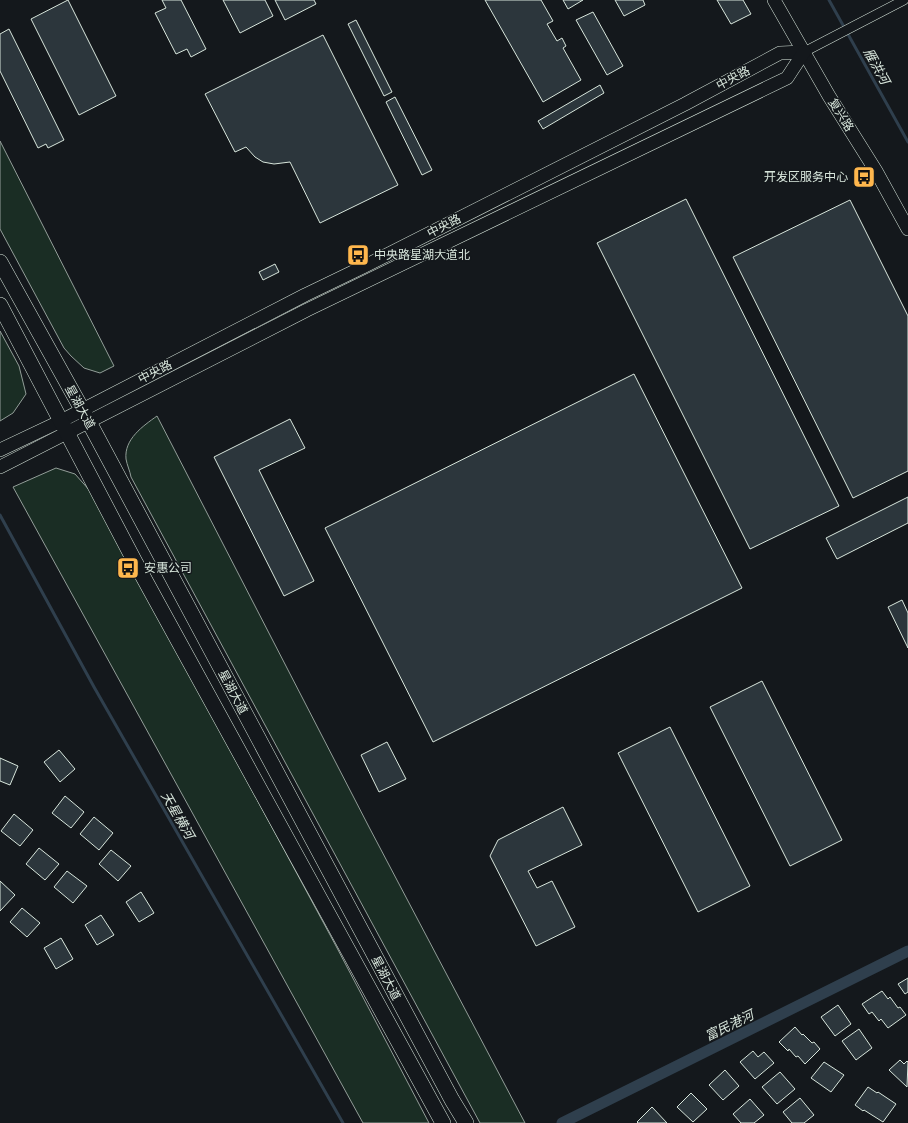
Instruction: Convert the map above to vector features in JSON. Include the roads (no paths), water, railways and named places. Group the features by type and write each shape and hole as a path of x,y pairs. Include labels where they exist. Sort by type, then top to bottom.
{"main road":[{"name":"星湖大道","path":"0,262 86,416 452,1100 466,1123"},
{"name":"星湖大道","path":"0,305 139,569 443,1123"}],"street":[{"name":"复兴路","path":"774,0 829,96 876,171 908,229"},
{"path":"86,416 787,78 804,52 904,0"},
{"name":"中央路","path":"0,450 64,426 86,416 305,295 370,264 685,104 780,53 804,52"},
{"name":"中央路","path":"2,466 64,426"}],"waterway":[{"name":"雁洪河","path":"829,0 908,142"},
{"name":"天星横河","path":"0,515 94,687 343,1123"},
{"name":"富民港河","path":"562,1123 908,951"}],"place":[{"name":"开发区服务中心","path":"864,177"},
{"name":"中央路星湖大道北","path":"358,255"},
{"name":"安惠公司","path":"128,568"}]}
